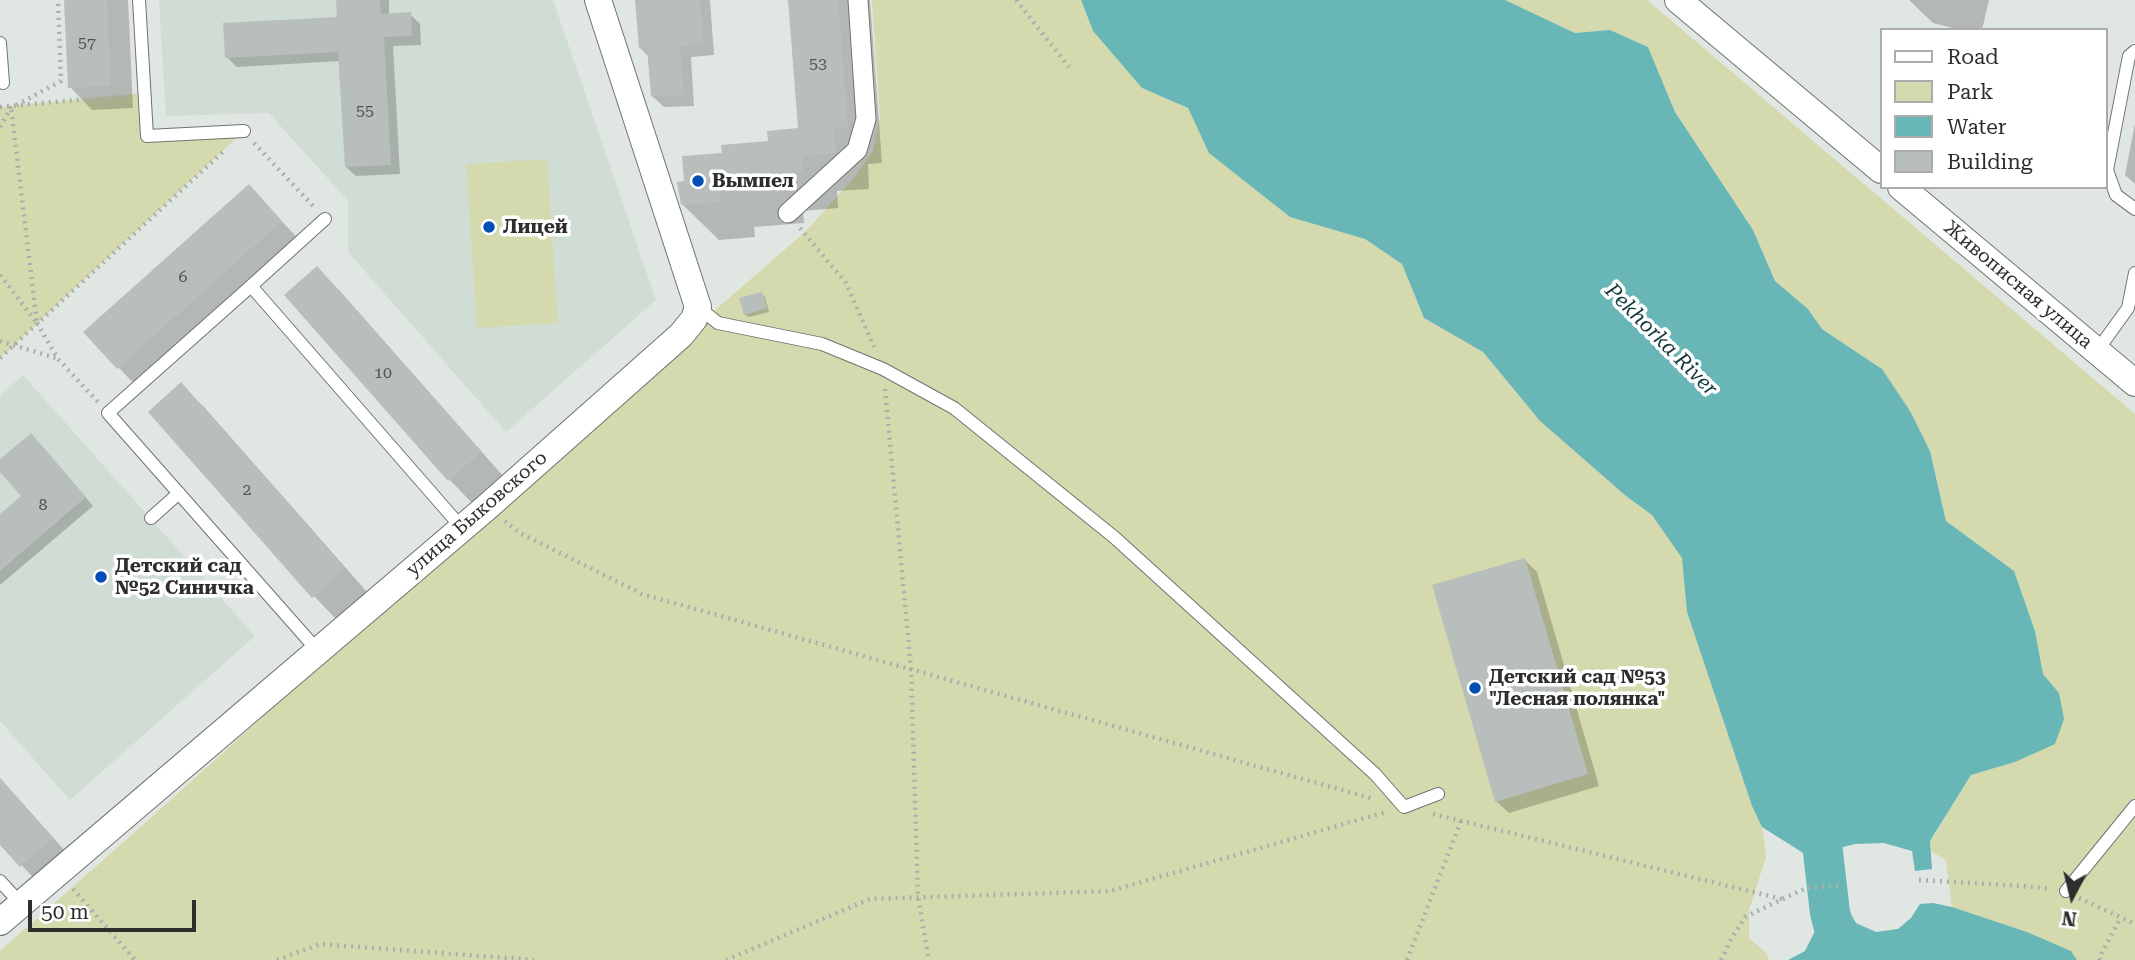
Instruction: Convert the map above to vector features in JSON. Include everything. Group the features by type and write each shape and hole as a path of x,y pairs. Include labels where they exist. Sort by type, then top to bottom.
{"street":[{"path":"598,0 698,307"},
{"path":"788,212 857,150 866,119 858,0"},
{"path":"1678,0 1880,169"},
{"name":"Живописная улица","path":"1903,189 2135,383"},
{"name":"улица Быковского","path":"0,922 487,507 688,329 698,307"}],"lane":[{"path":"139,0 147,136 244,131"},
{"path":"0,43 3,83"},
{"path":"2135,51 2129,56 2107,170 2116,195 2135,209"},
{"path":"318,651 108,413 325,219"},
{"path":"2097,351 2128,308 2135,273"},
{"path":"251,286 462,528"},
{"path":"698,307 718,323 822,344 883,369 954,408 1114,537 1375,774 1404,807 1438,794"},
{"path":"150,518 179,493"},
{"path":"2066,891 2135,806"},
{"path":"0,881 21,904"}],"path":[{"path":"0,127 11,108 61,81 58,0"},
{"path":"1016,0 1069,67"},
{"path":"0,107 145,93"},
{"path":"11,108 37,323"},
{"path":"0,358 244,131 325,219"},
{"path":"788,212 846,283 883,369 911,669 918,897 929,960"},
{"path":"0,275 37,323 58,359 108,413"},
{"path":"0,341 58,359"},
{"path":"487,507 518,532 642,594 1404,807 1782,899"},
{"path":"726,960 870,899 1110,891 1404,807"},
{"path":"1407,960 1461,821"},
{"path":"58,872 135,960"},
{"path":"1919,880 2022,884 2066,891 2135,924"},
{"path":"1721,960 1745,917 1806,888 1843,886"},
{"path":"2100,960 2121,917"},
{"path":"277,960 320,944 534,960"}],"shaded area":[{"name":"Лицей","path":"159,0 553,0 656,300 506,432 348,252 348,201 269,113 166,116"},
{"name":"Детский сад №52 Синичка","path":"23,375 255,636 70,800 0,721 0,396"}],"green space":[{"path":"872,0 1081,0 1093,31 1142,88 1188,108 1210,153 1290,217 1365,239 1402,264 1424,318 1483,352 1540,421 1626,496 1652,515 1682,557 1687,612 1752,806 1762,827 1766,857 1749,910 1749,938 1766,953 1769,960 0,960 0,951 684,337 805,232 854,178 873,151 880,117"},
{"path":"1505,0 1647,0 2135,414 2135,960 2077,960 2070,951 2027,932 1952,907 1946,860 1931,851 1930,842 1971,775 2015,762 2059,693 2043,674 2035,631 2014,571 1946,521 1930,450 1882,369 1822,329 1808,309 1775,281 1753,230 1675,112 1648,47 1610,30 1575,33"},
{"path":"145,93 147,136 244,131 0,358 0,107"},
{"path":"547,159 558,323 477,328 466,164"}],"water":[{"path":"1081,0 1505,0 1575,33 1610,30 1648,47 1675,112 1753,230 1775,281 1808,309 1822,329 1882,369 1910,411 1930,451 1946,521 2014,571 2035,631 2043,674 2059,693 2064,719 2055,744 2015,762 1971,775 1930,841 1932,869 1915,871 1912,851 1884,843 1855,844 1843,847 1840,853 1842,880 1811,883 1808,856 1762,827 1752,806 1687,612 1682,558 1652,515 1626,496 1540,421 1483,352 1424,318 1402,264 1365,239 1290,217 1209,153 1188,108 1142,88 1093,31"},
{"path":"1843,890 1846,906 1856,923 1876,932 1898,929 1911,918 1920,904 1933,903 2027,932 2071,951 2077,960 1788,960 1805,951 1817,927 1812,892"}],"building":[{"path":"64,0 107,0 111,86 68,88"},
{"path":"336,0 380,0 381,14 411,12 412,36 384,37 391,165 345,167 338,52 225,58 223,23 337,17"},
{"path":"635,0 700,0 703,44 680,46 684,95 651,96 647,48 639,48"},
{"path":"788,0 838,0 848,128 834,129 835,153 802,156 803,173 768,176 769,188 719,192 720,202 681,205 677,182 684,181 682,156 722,153 721,145 768,141 767,131 798,128"},
{"path":"249,184 282,221 117,369 83,332"},
{"path":"317,266 482,452 448,481 284,295"},
{"path":"762,292 767,308 744,315 739,298"},
{"path":"181,382 345,569 312,598 148,412"},
{"path":"31,433 86,497 0,571 0,514 21,496 0,472 0,459"},
{"path":"1525,558 1588,774 1495,802 1432,585"},
{"path":"0,778 53,838 20,867 0,845"}],"waterway":[{"name":"Pekhorka River","path":"1820,826 1830,913 1843,960"}],"place":[{"name":"Вымпел","path":"698,181"},
{"name":"Лицей","path":"489,227"},
{"name":"Детский сад №52 Синичка","path":"101,577"},
{"name":"Детский сад №53 \"Лесная полянка\"","path":"1475,688"}]}
